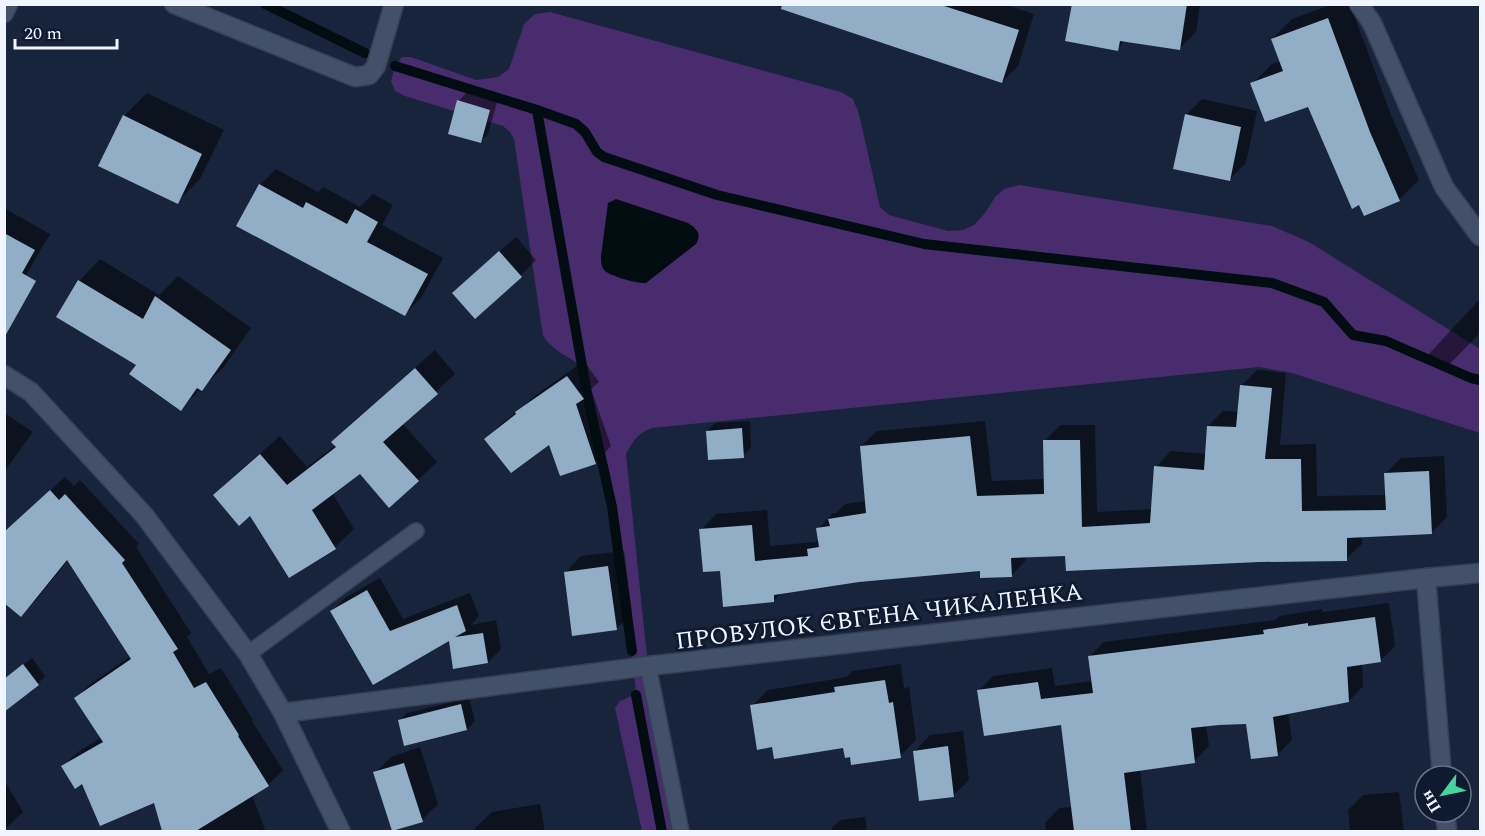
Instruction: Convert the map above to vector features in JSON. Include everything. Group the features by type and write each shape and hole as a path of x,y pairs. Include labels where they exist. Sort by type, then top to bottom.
{"street":[{"path":"4,13 8,4"},
{"path":"174,4 355,77 369,75 376,66 394,4"},
{"path":"1359,4 1372,23 1444,187 1480,236"},
{"path":"4,375 31,392 144,515 248,654 283,713 341,831"},
{"name":"ПРОВУЛОК ЄВГЕНА ЧИКАЛЕНКА","path":"283,713 648,666 1480,573"},
{"path":"1426,578 1441,764"}],"lane":[{"path":"248,654 416,531"},
{"path":"648,666 681,831"}],"shaded area":[{"path":"550,12 841,92 853,99 859,114 880,207 889,215 948,231 963,230 974,225 1004,189 1019,185 1272,226 1309,242 1480,349 1480,433 1292,373 1259,367 647,430 636,438 626,454 648,666 681,831 642,831 615,708 620,701 636,694 632,651 582,366 556,349 543,336 514,139 503,126 405,96 395,91 391,81 395,66 402,57 411,57 476,80 498,77 509,69 524,24 535,14"},
{"path":"616,199 688,223 698,232 699,237 696,244 646,283 612,275 602,267 601,256 608,203"}],"building":[{"path":"782,4 938,4 1019,30 1002,83 781,9"},
{"path":"1072,4 1187,4 1180,50 1120,41 1118,51 1065,41"},
{"path":"1328,18 1370,132 1400,201 1364,216 1359,205 1352,209 1308,107 1265,122 1250,83 1283,71 1271,39"},
{"path":"457,100 490,110 481,143 448,134"},
{"path":"1185,114 1241,127 1230,181 1173,169"},
{"path":"123,115 202,154 178,204 98,166"},
{"path":"259,184 303,208 306,202 347,224 355,209 378,222 367,242 428,274 405,316 236,226"},
{"path":"4,233 35,250 22,273 36,281 4,338"},
{"path":"499,251 522,277 475,319 452,293"},
{"path":"78,280 143,319 155,296 231,350 202,391 197,388 181,411 129,374 136,365 56,317"},
{"path":"415,368 438,394 383,442 419,481 389,508 360,474 312,510 336,549 289,578 250,516 239,526 213,495 260,454 287,485 336,447 331,442"},
{"path":"567,376 584,399 576,404 596,464 560,476 549,445 511,473 484,439 516,414 515,412"},
{"path":"1240,385 1272,388 1265,459 1301,459 1302,511 1386,510 1384,473 1429,471 1432,534 1347,538 1347,561 1259,562 1066,571 1065,556 1011,558 1012,577 980,578 980,571 859,582 774,595 774,602 723,607 720,571 703,572 699,529 752,525 755,561 808,556 807,549 819,547 816,528 830,526 828,519 866,513 860,446 970,436 977,496 1044,494 1043,440 1080,440 1082,527 1150,523 1154,466 1204,470 1207,426 1236,427"},
{"path":"742,428 744,458 708,460 706,431"},
{"path":"50,490 59,500 65,494 125,560 122,563 178,649 173,652 194,688 206,682 269,786 196,831 162,831 154,803 100,826 82,784 75,789 61,766 103,742 74,698 131,659 67,560 21,617 4,603 4,532"},
{"path":"608,566 617,630 572,636 564,572"},
{"path":"367,590 390,631 457,605 466,631 455,637 483,633 488,663 453,669 449,641 373,685 330,611"},
{"path":"1375,617 1381,662 1347,667 1349,702 1273,717 1278,756 1251,759 1246,724 1191,728 1195,763 1124,773 1131,831 1074,831 1061,725 984,736 977,690 1038,682 1041,699 1093,693 1088,656 1264,634 1263,630 1308,623 1308,626"},
{"path":"23,664 39,685 4,712 4,679"},
{"path":"885,680 889,703 893,702 901,758 851,765 850,757 845,758 843,748 774,759 772,747 757,750 750,705 835,692 834,687"},
{"path":"461,704 467,730 404,746 398,720"},
{"path":"948,746 954,797 919,801 913,751"},
{"path":"404,763 423,822 392,831 373,772"}],"waterway":[{"path":"265,4 365,53"},
{"path":"395,66 576,124 585,132 597,152 604,157 717,195 924,244 1272,283 1324,302 1353,335 1386,341 1480,380"},
{"path":"537,110 587,394 612,507 632,651"},
{"path":"636,695 662,832"}]}
